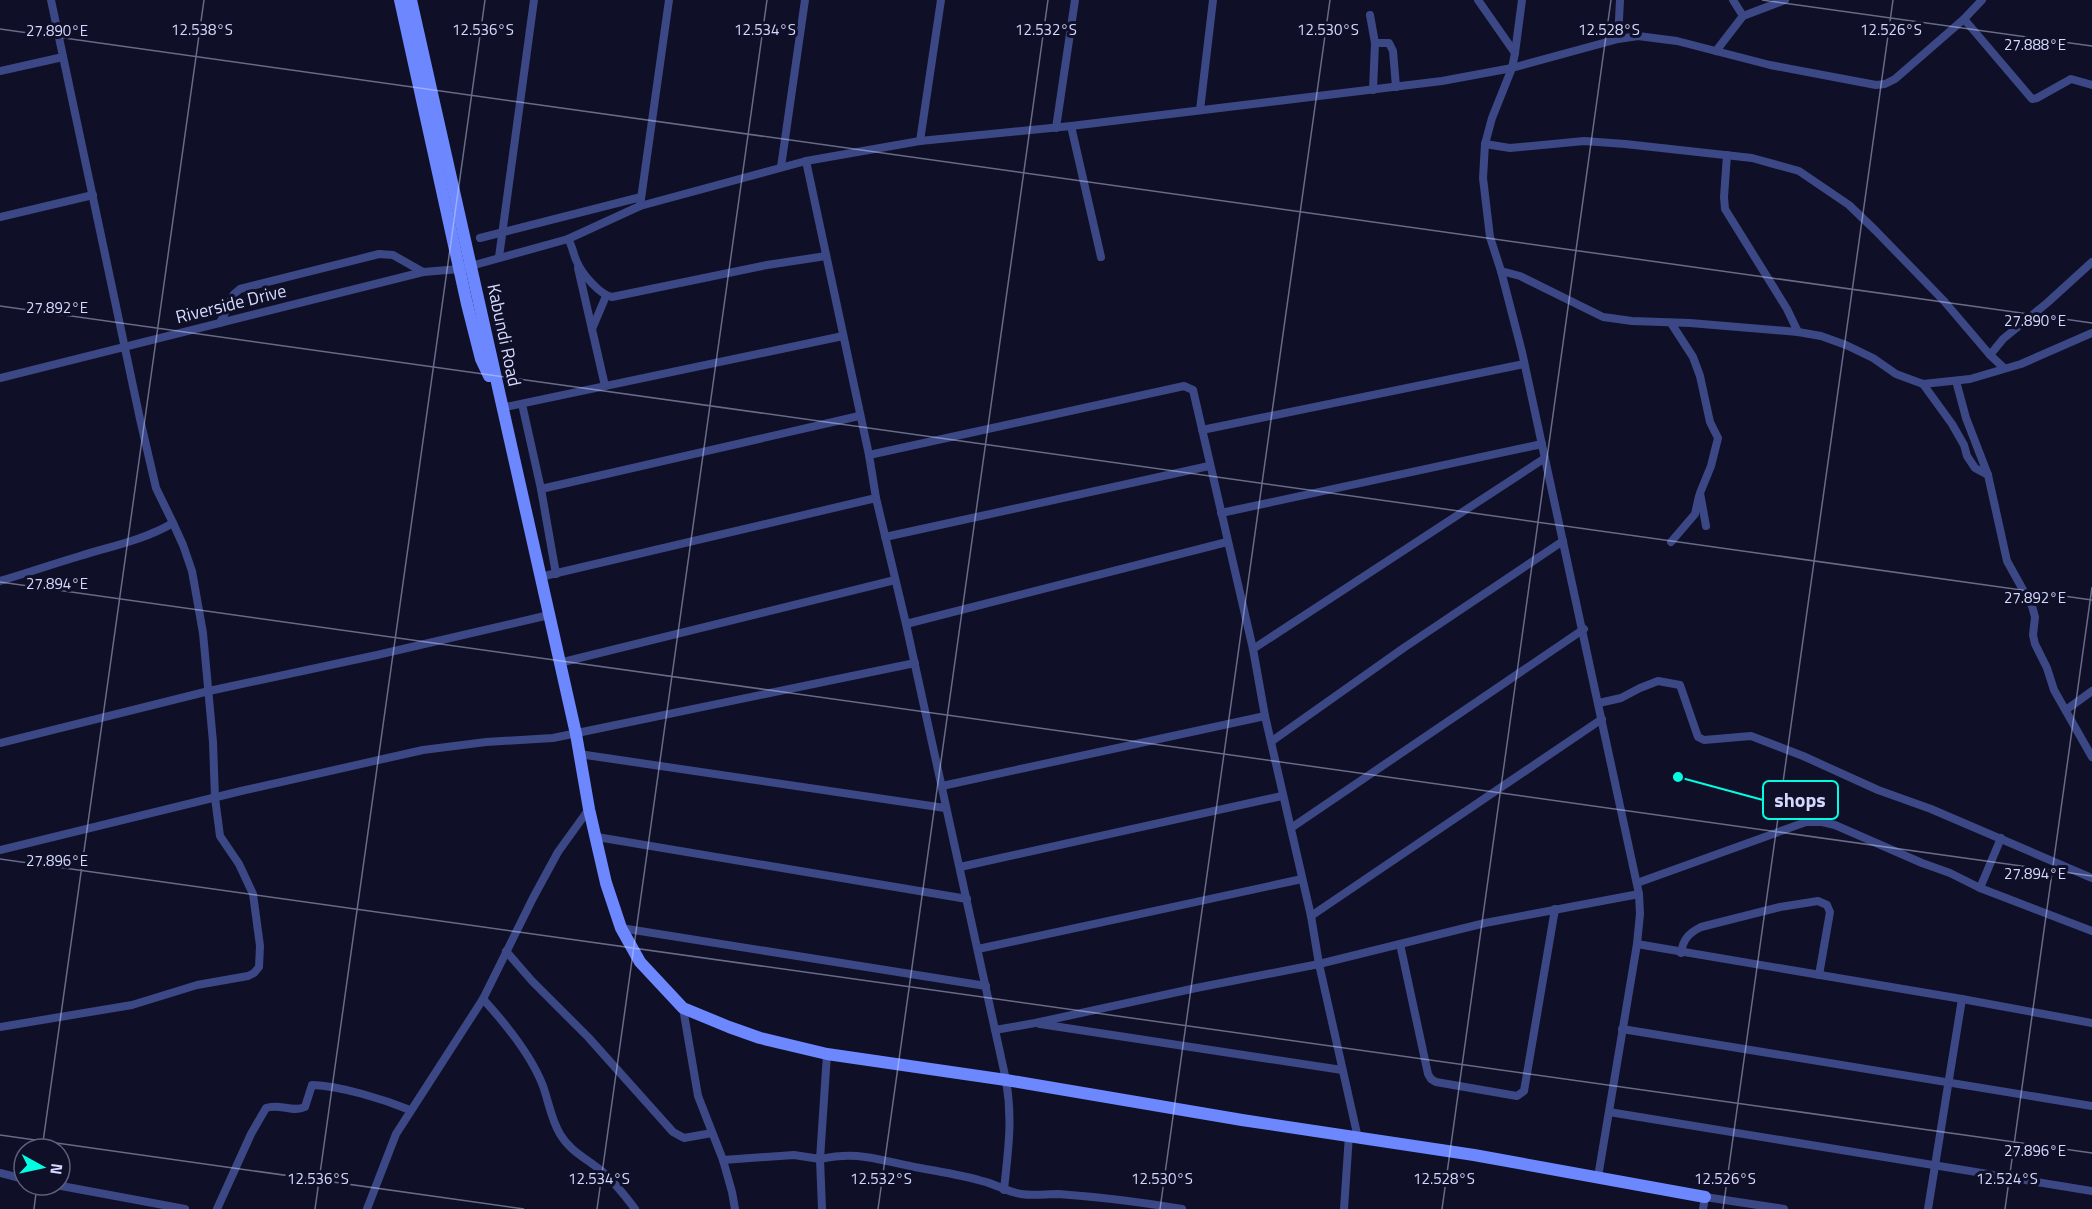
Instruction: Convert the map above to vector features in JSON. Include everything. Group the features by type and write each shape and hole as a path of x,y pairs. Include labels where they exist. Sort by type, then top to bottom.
{"street":[{"path":"0,1027 132,1005 197,985 248,976 259,967 260,946 253,894 239,864 220,836 215,798 209,691 198,597 183,545 156,488 51,0"},
{"name":"Kabundi Road","path":"400,0 501,408 576,734 589,809 606,883 621,928 640,962 683,1008"},
{"name":"Kabundi Road","path":"411,0 465,268"},
{"path":"499,257 534,0"},
{"path":"641,202 669,0"},
{"path":"781,167 805,0"},
{"path":"920,141 940,0"},
{"path":"1056,128 1075,0"},
{"path":"1200,110 1213,0"},
{"path":"1478,0 1515,53"},
{"path":"1522,0 1512,68 1492,118 1485,144 1483,178 1485,206 1490,237 1501,271 1524,364 1584,629 1639,894 1637,944 1598,1177"},
{"path":"1618,39 1620,0"},
{"path":"1733,0 1743,16"},
{"path":"1716,51 1743,16 1785,0"},
{"path":"480,238 503,231 641,202 806,161 920,141 1056,128 1396,87 1512,68 1618,39 1638,36 1656,37 1780,67 1876,85 1885,84 1964,19 1982,0"},
{"path":"1370,15 1374,43 1373,90"},
{"path":"1964,19 2032,99 2071,79 2092,85"},
{"path":"1374,43 1389,43 1394,51 1396,87"},
{"path":"0,71 63,57"},
{"path":"1071,126 1101,257"},
{"path":"1485,144 1510,148 1584,141 1752,158 1799,171 1849,205 1944,301 2004,368"},
{"path":"1727,155 1725,209 1787,309 1798,332"},
{"path":"806,161 869,455 876,498 915,663 1006,1080 1011,1124 1004,1190"},
{"path":"0,217 93,195"},
{"name":"Riverside Drive","path":"0,378 423,272 465,268 568,239 641,202"},
{"path":"568,239 574,248 605,386"},
{"path":"220,323 234,294 240,289 263,283 379,254 393,255 423,272"},
{"path":"577,262 606,296 619,296 767,264 826,256"},
{"path":"1990,355 2003,339 2092,262"},
{"path":"1501,271 1520,276 1603,316 1632,321 1798,332 1821,336 1846,345 1873,358 1896,374 1923,384 1970,379 2039,357 2092,333"},
{"path":"592,329 606,296"},
{"path":"1671,323 1693,357 1700,376 1710,422 1718,438 1695,514 1671,542"},
{"path":"501,408 843,336"},
{"path":"1202,430 1524,364"},
{"path":"1956,381 1966,418 1988,475 2007,561 2032,606 2035,617 2033,635 2035,644 2047,668 2054,690 2092,757"},
{"path":"1923,384 1952,424 1975,468 1988,475"},
{"path":"869,455 1184,386 1193,390 1253,650 1264,716 1272,741 1282,796 1311,916 1342,1070 1353,1136 1344,1209"},
{"path":"522,404 541,489 556,573"},
{"path":"541,489 859,416"},
{"path":"1221,513 1542,444"},
{"path":"1253,650 1545,458"},
{"path":"885,537 1209,466"},
{"path":"1700,493 1706,526"},
{"path":"540,577 876,498"},
{"path":"0,581 136,540 156,533 173,523"},
{"path":"1272,741 1405,647 1563,541"},
{"path":"906,624 1227,542"},
{"path":"559,663 895,580"},
{"path":"0,743 209,691 549,615"},
{"path":"1291,828 1584,629"},
{"path":"0,850 423,750 576,734 915,663"},
{"path":"1599,703 1621,698 1658,681 1680,685 1700,739 1750,736 1803,756 1878,790 2001,838 2092,878"},
{"path":"2066,710 2092,691"},
{"path":"942,786 1264,716"},
{"path":"1311,916 1602,719"},
{"path":"579,754 945,808"},
{"path":"960,867 1282,796"},
{"path":"367,1209 389,1149 410,1110 483,999 558,852 589,809"},
{"path":"1637,884 1796,825 1806,822 1822,822 1835,825 1950,873 1980,888 2092,931"},
{"path":"597,837 967,899"},
{"path":"1980,888 2001,838"},
{"path":"978,949 1302,879"},
{"path":"995,1030 1319,964 1485,923 1639,894"},
{"path":"1681,952 1684,939 1690,932 1701,927 1780,907 1818,901 1827,905 1830,912 1819,975"},
{"path":"1400,944 1428,1074 1431,1079 1436,1082 1517,1096 1524,1091 1556,909"},
{"path":"621,928 986,986"},
{"path":"1637,944 2092,1023"},
{"path":"506,951 532,981 588,1037 673,1132 684,1138 712,1133"},
{"path":"483,999 503,1022 543,1085 550,1113 568,1146 606,1174 635,1209"},
{"path":"1928,1209 1962,999"},
{"path":"683,1008 747,1034 827,1054 1006,1080 1242,1120 1474,1155 1598,1177 1704,1203 1784,1209"},
{"path":"683,1008 698,1096 723,1160 735,1209"},
{"path":"1035,1023 1342,1070"},
{"path":"1623,1029 2092,1106"},
{"path":"822,1209 820,1159 827,1054"},
{"path":"217,1209 251,1134 266,1108 273,1105 301,1110 305,1107 312,1085 328,1085 392,1102 410,1110"},
{"path":"1609,1112 2092,1191"},
{"path":"723,1160 794,1155 820,1159 842,1155 871,1157 973,1178 1022,1194 1058,1194 1182,1209"},
{"path":"72,1188 185,1209"}],"place":[{"name":"shops","path":"1678,777"}]}
